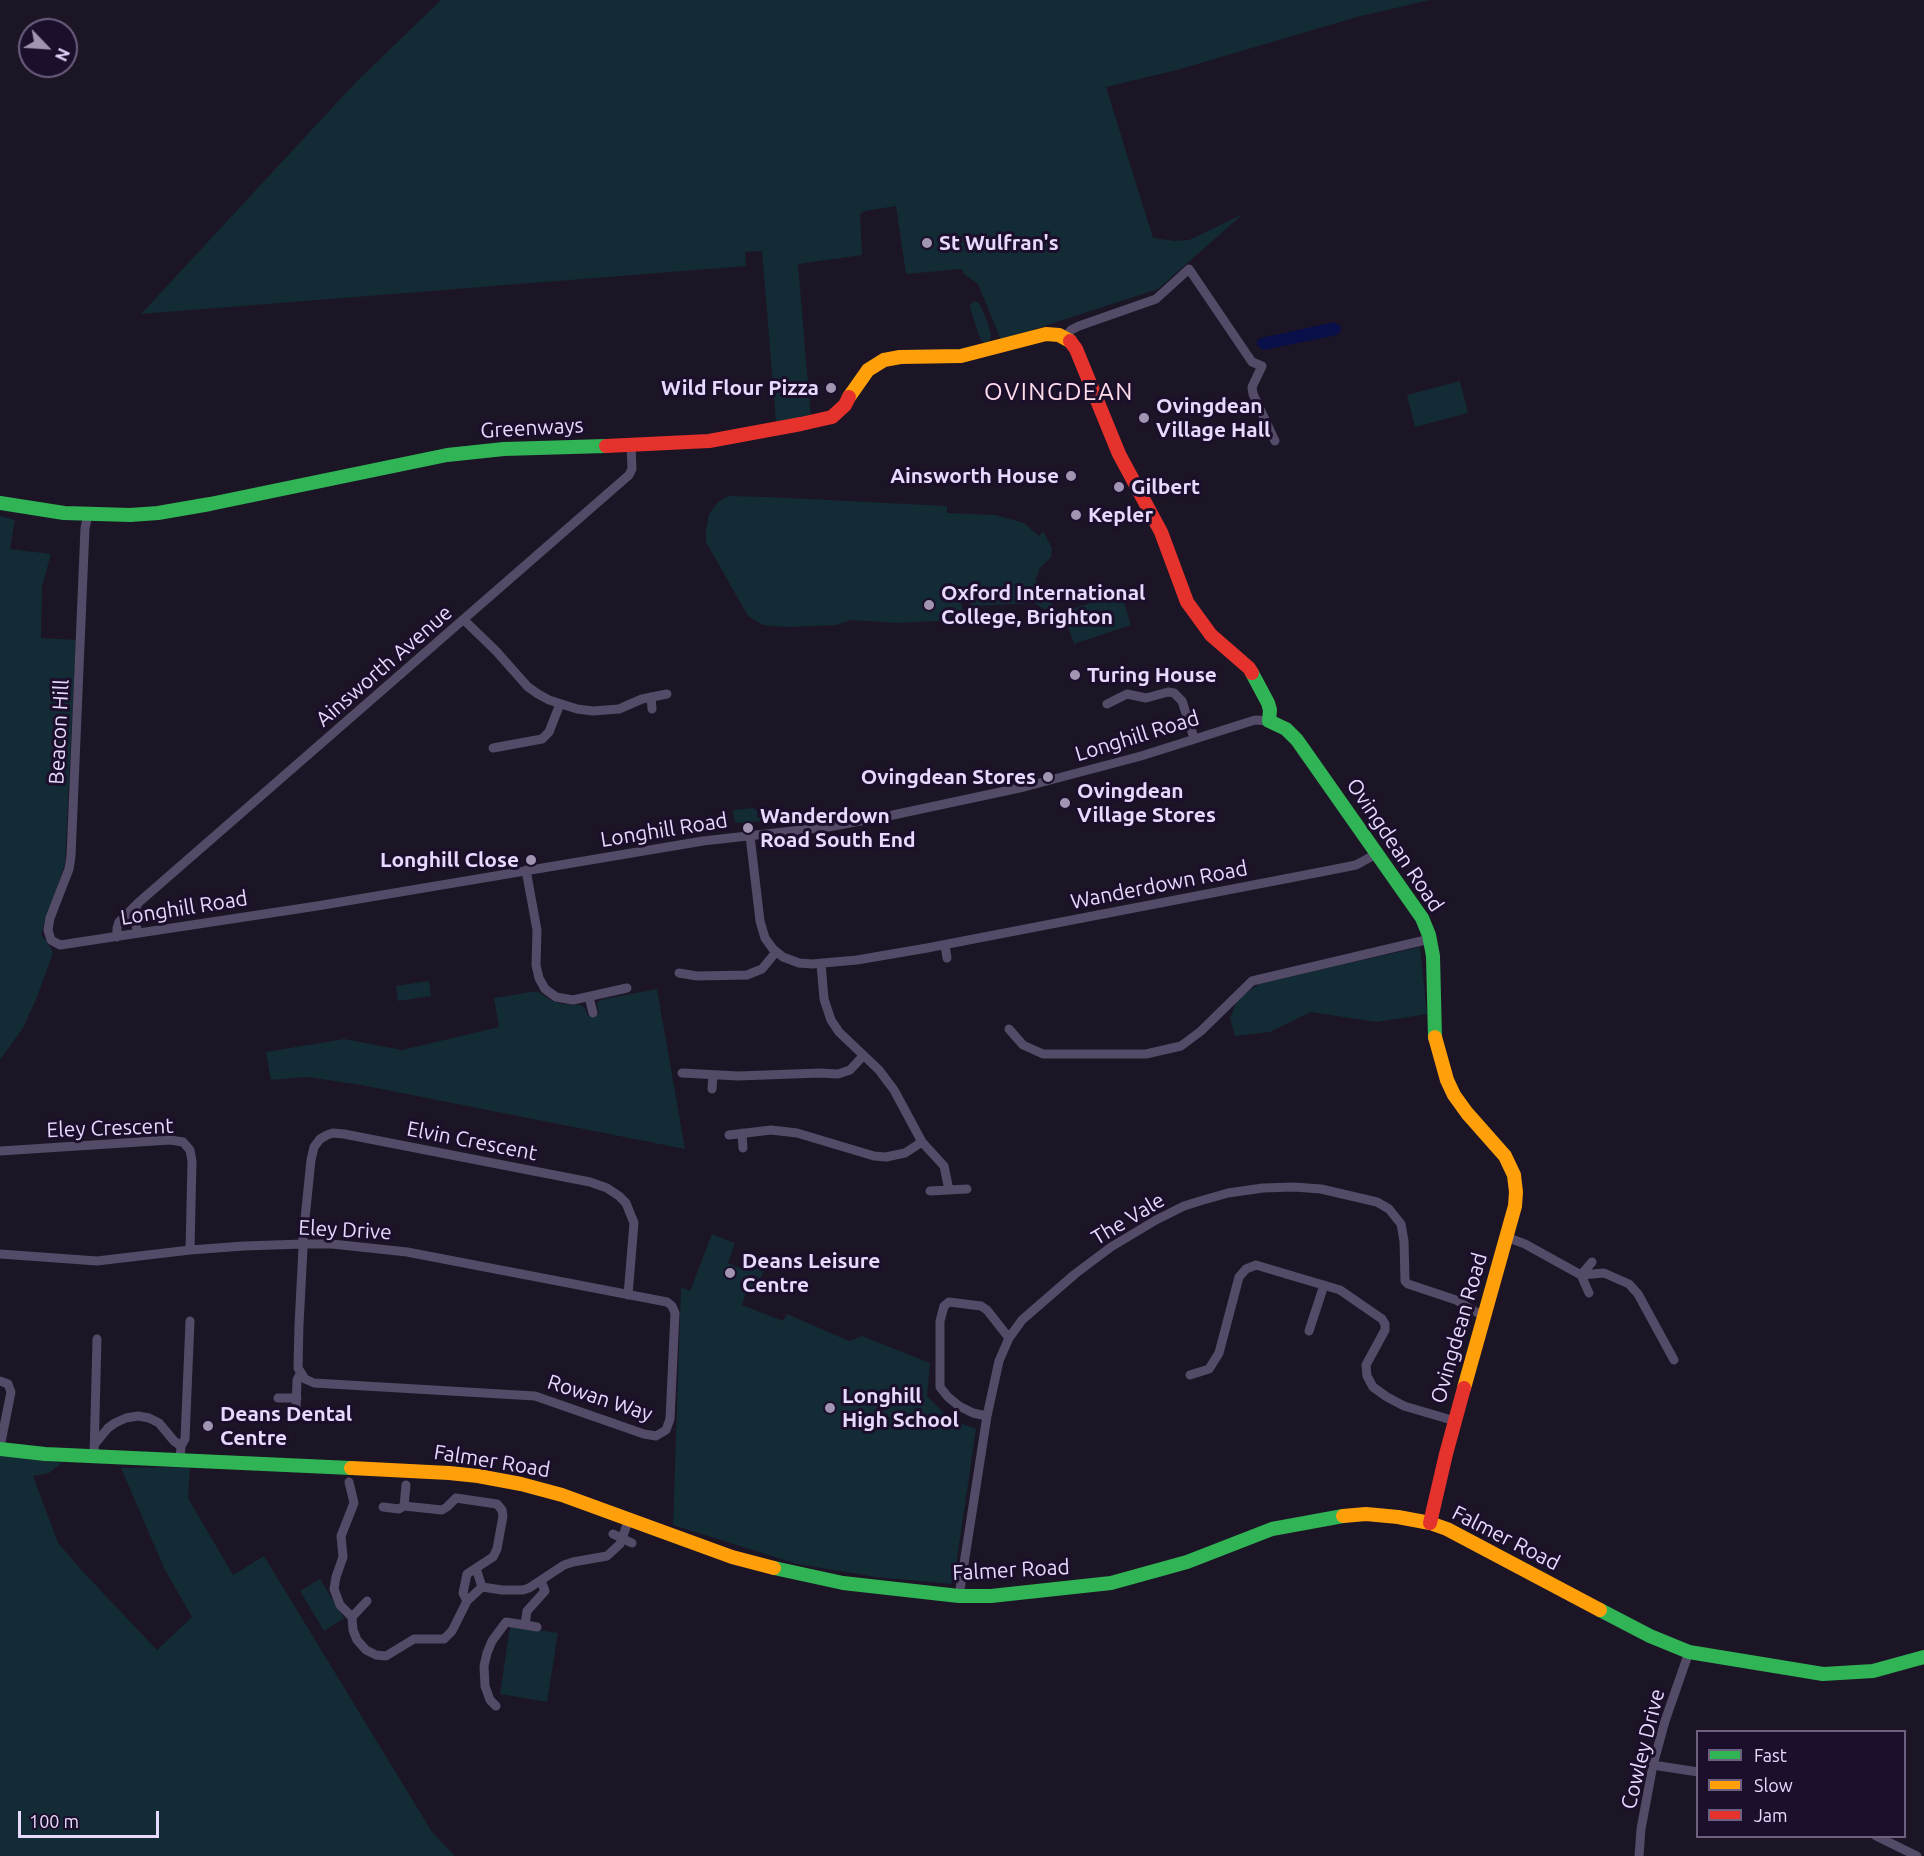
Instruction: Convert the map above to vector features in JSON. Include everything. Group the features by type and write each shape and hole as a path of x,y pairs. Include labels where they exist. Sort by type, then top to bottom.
{"street":[{"path":"1269,720 1268,703 1249,668 1202,626 1187,602 1161,532 1119,454 1075,346 1065,338 1071,330 1079,326 1156,299 1189,269 1252,362 1262,366 1252,387 1253,394 1275,441"},
{"name":"Greenways","path":"0,503 88,515 139,514 188,508 447,455 504,448 691,443 826,419 845,405 868,370 884,360 911,356 961,356 1040,335 1053,334 1065,338"},
{"name":"Ainsworth Avenue","path":"117,937 119,922 138,903 629,475 632,469 631,445"},
{"name":"Beacon Hill","path":"57,944 51,940 48,930 50,918 69,869 71,856 88,515"},
{"path":"464,620 532,691 560,704 582,710 604,711 627,707 642,699 667,694"},
{"path":"1126,683 1127,694"},
{"path":"1107,704 1127,694 1146,698 1168,692 1177,695 1182,701 1194,738"},
{"path":"651,697 652,709"},
{"path":"493,748 539,740 546,736 560,704"},
{"name":"Longhill Road","path":"57,944 63,945 317,906 703,841 844,824 980,797 1141,756 1255,720 1269,720"},
{"name":"Ovingdean Road","path":"1269,720 1286,729 1297,740 1422,918 1430,939 1434,967 1435,1038 1447,1080 1467,1113 1505,1156 1514,1175 1516,1200 1437,1486 1430,1523"},
{"path":"524,743 526,753"},
{"path":"679,973 697,976 747,975 762,969 776,952 767,941 760,926 750,836"},
{"name":"Wanderdown Road","path":"776,952 799,963 821,964 858,960 1351,866 1378,853"},
{"path":"526,870 537,930 536,965 542,984 550,993 562,999 573,1000 627,988"},
{"path":"138,903 134,918 138,933"},
{"path":"1009,1029 1023,1045 1043,1054 1146,1054 1181,1046 1201,1031 1252,981 1430,939"},
{"path":"945,945 947,958"},
{"path":"821,964 824,999 829,1015 839,1032 879,1070 894,1090 922,1142 944,1166 949,1190"},
{"path":"589,997 593,1013"},
{"path":"682,1072 767,1076 838,1074 850,1070 863,1056"},
{"path":"712,1089 713,1075"},
{"path":"729,1135 771,1130 797,1133 874,1156 886,1157 905,1153 922,1142"},
{"path":"742,1133 743,1148"},
{"name":"Elvin Crescent","path":"303,1244 313,1150 320,1139 327,1135 344,1134 590,1182 611,1190 626,1203 634,1223 628,1294"},
{"name":"Eley Crescent","path":"0,1151 170,1140 183,1142 190,1150 192,1161 190,1250"},
{"name":"The Vale","path":"959,1596 987,1416 999,1361 1009,1338 1022,1320 1060,1287 1136,1231 1184,1206 1228,1193 1263,1188 1294,1187 1352,1195 1382,1204 1396,1216 1404,1233 1405,1276 1408,1284 1456,1300 1484,1315"},
{"path":"930,1191 967,1189"},
{"path":"1506,1237 1525,1244 1581,1275 1604,1272 1630,1285 1638,1294 1666,1341 1674,1360"},
{"path":"296,1411 297,1380 300,1374 297,1364 303,1244"},
{"name":"Eley Drive","path":"0,1254 97,1261 190,1250 303,1244 360,1246 407,1252 667,1302 674,1308 675,1315"},
{"path":"1581,1275 1592,1262"},
{"path":"1190,1375 1209,1369 1219,1353 1239,1278 1246,1269 1256,1265 1340,1290 1382,1319 1385,1324 1383,1337 1366,1365 1367,1376 1373,1387 1404,1406 1455,1421"},
{"path":"1581,1275 1589,1293"},
{"path":"1309,1331 1324,1285"},
{"path":"987,1416 973,1413 959,1406 940,1387 940,1321 944,1306 949,1302 974,1304 983,1308 1009,1338"},
{"name":"Rowan Way","path":"300,1374 307,1381 314,1383 535,1396 644,1434 656,1436 665,1432 669,1425 675,1315"},
{"path":"181,1453 185,1439 190,1321"},
{"path":"1666,1341 1675,1336"},
{"path":"94,1450 97,1339"},
{"path":"0,1381 8,1384 11,1392 0,1448"},
{"path":"278,1398 297,1398"},
{"path":"94,1450 108,1428 126,1418 138,1416 159,1422 181,1453"},
{"name":"Falmer Road","path":"0,1448 45,1454 94,1450 181,1453 478,1476 562,1494 698,1545 769,1567 843,1583 959,1596 1001,1595 1111,1583 1187,1562 1272,1528 1332,1517 1366,1514 1398,1517 1447,1529 1650,1636 1689,1652 1823,1674 1873,1671 1924,1658"},
{"path":"349,1482 354,1503 341,1536 343,1557 333,1586 336,1598 352,1617 354,1635 363,1648 373,1654 386,1656 414,1639 439,1640 449,1636 467,1601 482,1587"},
{"path":"404,1506 406,1485"},
{"path":"383,1506 399,1509 404,1506 442,1510 456,1497 498,1505 503,1516 497,1549 493,1557 467,1574 463,1593 467,1601"},
{"path":"482,1587 523,1590 542,1581 564,1565 607,1556 618,1548 618,1536 629,1519"},
{"path":"618,1536 632,1543"},
{"path":"476,1568 482,1587"},
{"path":"525,1625 526,1611 545,1591 542,1581"},
{"path":"352,1617 368,1601"},
{"path":"496,1706 490,1700 485,1686 484,1666 492,1641 506,1622 537,1627"},
{"name":"Cowley Drive","path":"1639,1856 1641,1829 1653,1765 1661,1733 1689,1652"},
{"path":"1653,1765 1696,1772"},
{"path":"1880,1838 1917,1856"}],"shaded area":[{"path":"441,0 1430,0 1357,17 1177,70 1106,87 1153,238 1189,240 1243,214 1158,289 1001,340 978,284 964,274 962,269 906,274 896,206 865,211 860,214 862,255 798,264 811,419 777,425 762,251 745,252 746,266 141,314 355,83"},
{"path":"974,301 979,303 987,320 991,336 989,342 981,341 970,308 970,304"},
{"path":"1335,322 1341,327 1337,335 1263,350 1257,345 1257,341 1261,338"},
{"path":"1460,381 1468,413 1415,427 1407,395"},
{"path":"728,496 947,506 947,513 995,515 1024,523 1039,536 1043,531 1052,548 1051,557 1040,568 1036,579 1042,591 1050,594 1053,609 1044,609 1034,603 971,606 969,595 961,596 962,613 938,621 898,623 851,620 837,625 786,627 763,625 748,616 706,542 709,514 718,502"},
{"path":"0,516 15,520 10,549 51,554 42,586 41,638 76,640 65,864 41,934 53,953 23,1028 0,1060"},
{"path":"1121,593 1131,625 1074,644 1063,612"},
{"path":"753,808 757,811 757,817 767,818 767,821 735,823 733,810"},
{"path":"1420,947 1427,1014 1377,1022 1311,1012 1270,1032 1235,1036 1230,1018 1238,998 1261,983"},
{"path":"429,981 431,996 398,1001 396,986"},
{"path":"657,989 685,1149 361,1085 307,1077 271,1080 266,1052 344,1039 402,1050 499,1027 494,998 537,991 552,1001 581,1005 588,1016 599,1014 597,1003 600,1000"},
{"name":"Longhill High School","path":"712,1234 735,1243 728,1263 744,1270 751,1253 768,1260 755,1293 747,1290 742,1305 783,1321 787,1314 849,1341 862,1336 930,1363 927,1396 955,1421 976,1429 954,1579 951,1584 876,1577 797,1564 673,1525 681,1287 690,1291"},
{"path":"0,1455 62,1463 49,1473 33,1476 58,1543 157,1650 192,1617 164,1568 121,1468 190,1467 188,1498 233,1575 264,1556 432,1832 455,1856 0,1856"},
{"path":"320,1579 344,1618 324,1631 300,1591"},
{"path":"511,1626 558,1633 547,1702 500,1694"}],"traffic: fast":[{"path":"0,503 64,513 130,515 158,513 447,455 504,449 606,446"},
{"path":"1252,673 1268,703 1269,721 1286,729 1297,740 1422,918 1429,935 1433,956 1435,1037"},
{"path":"0,1449 45,1454 351,1468"},
{"path":"774,1568 843,1583 959,1596 991,1596 1111,1583 1187,1562 1272,1529 1343,1516"},
{"path":"1600,1610 1650,1636 1689,1652 1823,1674 1873,1671 1924,1657"}],"traffic: slow":[{"path":"849,397 868,370 884,360 900,357 961,356 1046,334 1059,335 1070,341"},
{"path":"1435,1037 1447,1080 1454,1095 1505,1156 1514,1175 1516,1192 1515,1206 1464,1388"},
{"path":"351,1468 449,1473 521,1484 562,1495 732,1557 774,1568"},
{"path":"1343,1516 1366,1514 1398,1517 1447,1529 1600,1610"}],"traffic: jam":[{"path":"1070,341 1076,349 1119,454 1161,532 1187,602 1211,635 1252,673"},
{"path":"606,446 709,441 801,424 832,417 845,405 849,397"},
{"path":"1430,1523 1464,1388"}],"place":[{"name":"St Wulfran's","path":"927,243"},
{"name":"Wild Flour Pizza","path":"831,388"},
{"name":"Ovingdean Village Hall","path":"1144,418"},
{"name":"Ainsworth House","path":"1071,476"},
{"name":"Gilbert","path":"1119,487"},
{"name":"Kepler","path":"1076,515"},
{"name":"Oxford International College, Brighton","path":"929,605"},
{"name":"Turing House","path":"1075,675"},
{"name":"Ovingdean Stores","path":"1048,777"},
{"name":"Ovingdean Village Stores","path":"1065,803"},
{"name":"Wanderdown Road South End","path":"748,828"},
{"name":"Longhill Close","path":"531,860"},
{"name":"Deans Leisure Centre","path":"730,1273"},
{"name":"Longhill High School","path":"830,1408"},
{"name":"Deans Dental Centre","path":"208,1426"}],"district":[{"name":"OVINGDEAN","path":"1059,392"}]}
